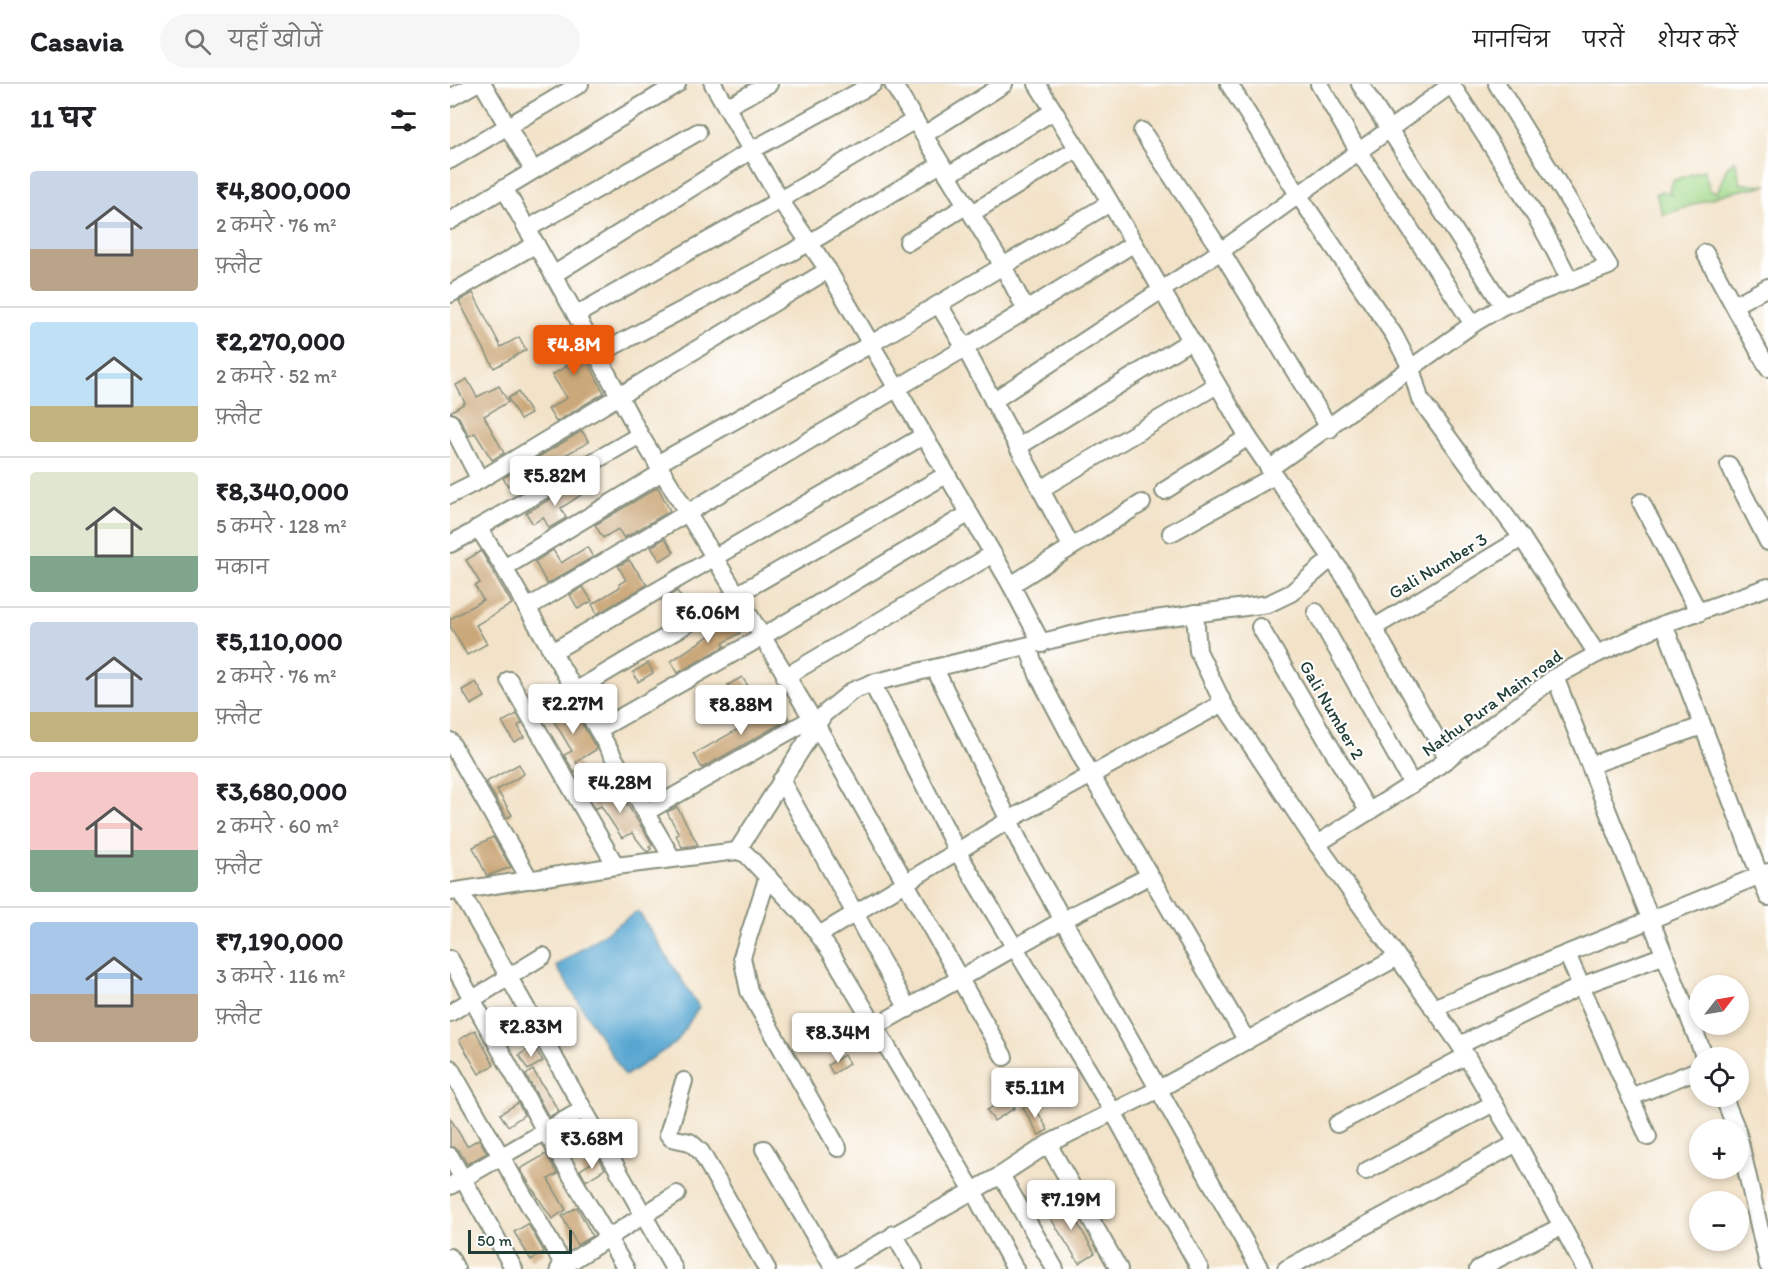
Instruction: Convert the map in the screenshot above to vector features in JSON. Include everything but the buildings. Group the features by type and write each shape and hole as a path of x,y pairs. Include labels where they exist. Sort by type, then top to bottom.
{"street":[{"path":"450,98 475,84"},
{"path":"483,84 532,170"},
{"path":"450,160 580,84"},
{"path":"450,221 677,84"},
{"path":"713,84 780,200 828,270 1011,585 1033,648 1038,675 1091,775 1247,1041"},
{"path":"726,107 769,84"},
{"path":"553,275 750,151 873,84"},
{"path":"893,84 1003,266 1026,310"},
{"path":"924,135 1004,84"},
{"path":"1037,84 1248,437 1346,579 1448,759"},
{"path":"1229,84 1299,196 1394,335 1411,368 1420,399 1522,538 1597,654"},
{"path":"1319,84 1359,152 1473,324"},
{"path":"1360,84 1503,306"},
{"path":"993,401 1221,251 1452,84 1554,247 1570,281"},
{"path":"1171,533 1271,473 1473,324 1503,306 1610,266 1497,84"},
{"path":"597,355 1054,111"},
{"path":"576,315 780,200 915,120"},
{"path":"1142,131 1221,251 1330,429"},
{"path":"450,294 532,237 698,132"},
{"path":"908,242 1077,149"},
{"path":"504,188 576,315 640,435 819,731 1004,1057"},
{"path":"504,568 660,468 1110,203"},
{"path":"526,608 965,348 1133,244"},
{"path":"1705,253 1768,368"},
{"path":"450,495 480,480 828,270"},
{"path":"1734,305 1768,287"},
{"path":"939,305 965,348 1071,546"},
{"path":"1018,447 1190,341"},
{"path":"1041,489 1217,385"},
{"path":"452,431 480,480"},
{"path":"450,544 640,435"},
{"path":"552,652 923,436"},
{"path":"1164,492 1248,437"},
{"path":"1729,465 1768,542"},
{"path":"575,691 736,595 946,475"},
{"path":"1641,502 1699,613"},
{"path":"1011,585 1142,503"},
{"path":"598,730 762,637 968,514"},
{"path":"476,529 482,531 672,858"},
{"name":"Gali Number 3","path":"1375,627 1522,538"},
{"path":"785,677 993,554"},
{"path":"741,852 787,788 834,703 852,691 937,674 1118,624 1196,622 1268,604 1281,599 1334,561"},
{"name":"Nathu Pura Main road","path":"1317,844 1448,759 1555,677 1597,654 1664,624 1768,587"},
{"path":"1316,612 1412,784"},
{"path":"1196,622 1198,651 1223,703 1317,844 1463,1050 1517,1143 1585,1269"},
{"path":"1664,624 1702,726 1765,873 1768,897"},
{"name":"Gali Number 2","path":"1260,627 1369,812"},
{"path":"937,674 1009,820 1260,1269"},
{"path":"1555,677 1701,1047"},
{"path":"509,680 616,866"},
{"path":"874,688 957,851 1112,1110 1200,1269"},
{"path":"819,935 1009,820 1223,703"},
{"path":"1591,765 1702,726"},
{"path":"646,812 819,731"},
{"path":"450,741 530,880"},
{"path":"787,788 908,1009"},
{"path":"674,1269 508,976 452,891 672,858 741,852 766,873 819,935 876,1026 972,1189 1015,1269"},
{"path":"766,873 742,957 744,978 749,991 838,1148"},
{"path":"1433,1008 1652,921 1765,873"},
{"path":"876,1026 1016,949 1065,919 1149,876"},
{"path":"1567,954 1648,1137"},
{"path":"1337,1124 1463,1050 1581,986 1665,955"},
{"path":"450,1013 543,956"},
{"path":"764,1149 834,1269 1001,1174 1048,1144 1112,1110 1159,1089 1396,958"},
{"path":"450,959 545,1131 626,1269"},
{"path":"450,1068 563,1268 677,1194"},
{"path":"1630,1097 1689,1073"},
{"path":"684,1081 669,1130 671,1138 690,1142 701,1152 767,1269"},
{"path":"1366,1171 1494,1103"},
{"path":"456,1182 582,1110"},
{"path":"1286,1269 1517,1143"},
{"path":"1048,1144 1119,1269"},
{"path":"450,1156 456,1182 514,1269"},
{"path":"1001,1174 1055,1269"},
{"path":"1749,1179 1768,1264"},
{"path":"1478,1269 1562,1226"},
{"path":"894,1234 914,1269"},
{"path":"450,1257 456,1269"}],"green space":[{"path":"1735,160 1741,184 1768,185 1727,193 1663,215 1656,194 1662,191 1672,195 1669,190 1674,180 1704,170 1710,190 1717,193 1727,167"}],"water":[{"path":"638,911 699,1007 676,1043 625,1076 556,966"}]}
